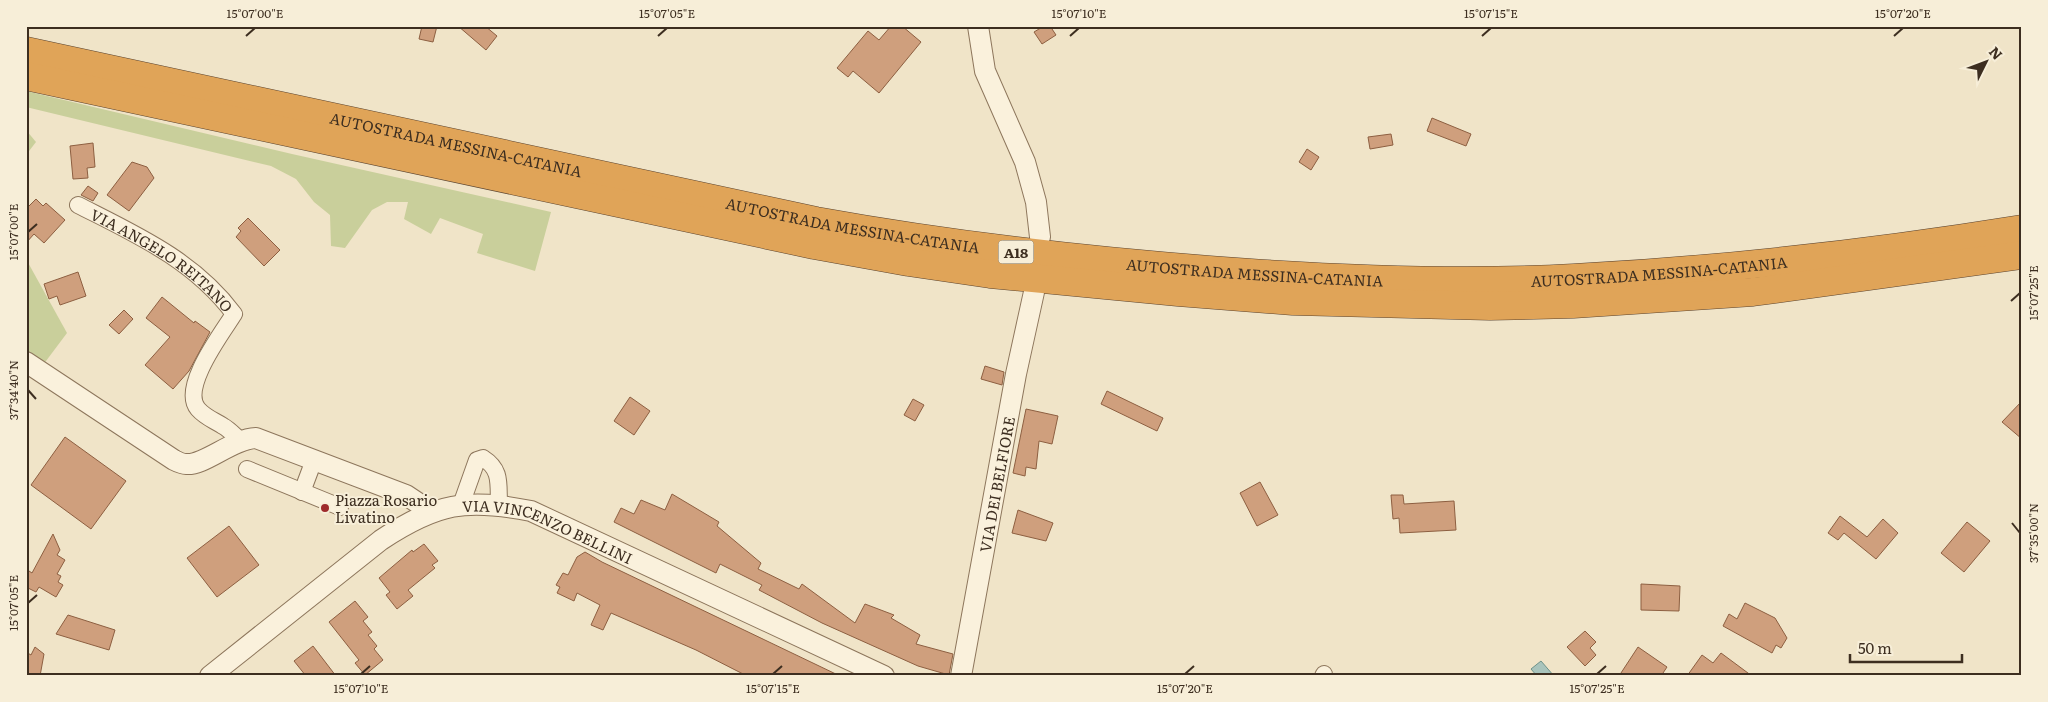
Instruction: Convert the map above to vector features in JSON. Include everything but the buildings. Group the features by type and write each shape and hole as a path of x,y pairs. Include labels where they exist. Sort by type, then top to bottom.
{"highway":[{"name":"AUTOSTRADA MESSINA-CATANIA","path":"26,51 816,221 912,238 994,249 1170,267 1402,281 1572,279 1748,266 1952,240 2022,229"},
{"name":"AUTOSTRADA MESSINA-CATANIA","path":"26,76 814,245 990,274 1178,292 1293,301 1405,305 1490,306 1573,304 1753,292 2022,255"}],"street":[{"path":"978,26 985,71 1026,162 1036,202 1040,237"},
{"name":"VIA ANGELO REITANO","path":"78,205 170,254 195,272 226,303 234,314 195,380 193,395 196,407 207,418 244,439 256,438 406,495 418,503 426,514"},
{"name":"VIA DEI BELFIORE","path":"961,676 1016,374 1034,292"},
{"path":"26,362 174,460 185,464 195,464 244,439"},
{"path":"461,505 477,460 483,458 492,464 498,476 499,505"},
{"path":"302,492 314,460"},
{"path":"246,469 340,507"},
{"name":"VIA VINCENZO BELLINI","path":"210,676 381,540 406,523 426,514 461,505 478,503 531,510 884,676"}],"green space":[{"path":"26,91 292,154 551,212 535,271 477,253 483,234 440,218 431,234 404,219 408,202 387,202 372,210 345,248 331,246 330,215 314,202 296,179 271,166 26,107"},
{"path":"26,130 36,142 26,155"},
{"path":"26,259 67,333 43,365 26,354"}],"water":[{"path":"1541,661 1554,676 1537,676 1531,669"}],"place":[{"name":"Piazza Rosario Livatino","path":"325,508"}]}
